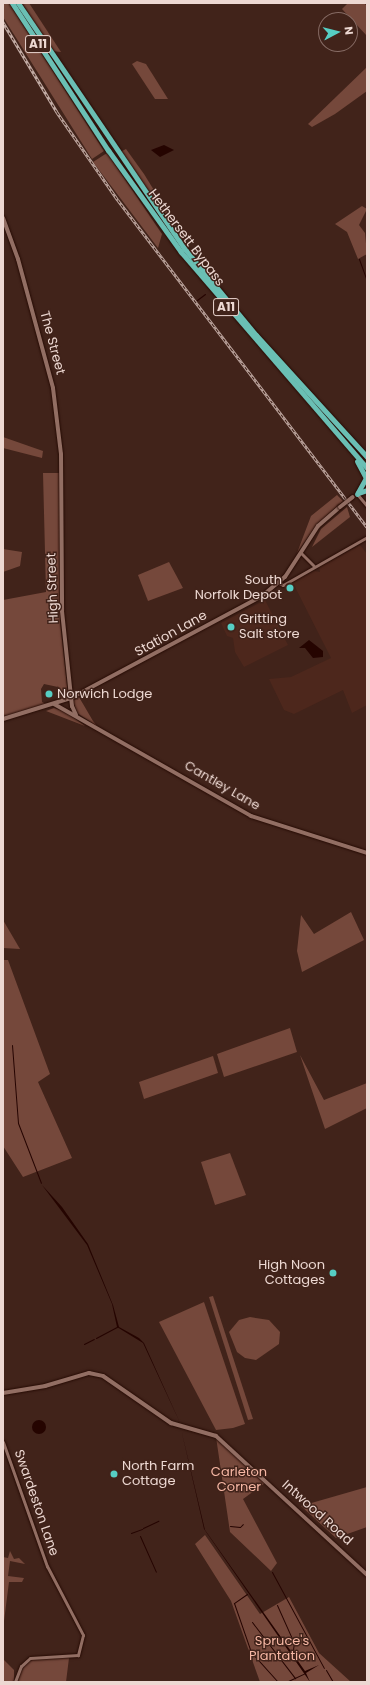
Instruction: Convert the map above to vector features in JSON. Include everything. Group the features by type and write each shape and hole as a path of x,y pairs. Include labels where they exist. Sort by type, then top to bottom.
{"highway":[{"name":"Hethersett Bypass","path":"12,3 125,175 181,252 367,468"},
{"name":"Hethersett Bypass","path":"18,3 135,181 184,248 256,335 367,456"},
{"name":"A11","path":"346,443 365,473 365,483 355,495"},
{"path":"355,495 367,490"}],"street":[{"name":"The Street","path":"3,218 52,377 61,478"},
{"name":"High Street","path":"61,478 62,611 71,698"},
{"path":"355,495 367,506"},
{"name":"Station Lane","path":"3,719 71,698 248,603 279,583 301,553 318,526 355,495"},
{"name":"Station Lane","path":"279,583 283,585 367,537"},
{"path":"301,553 314,566"},
{"path":"71,698 76,715"},
{"name":"Cantley Lane","path":"54,704 76,715 252,816 367,853"},
{"name":"Intwood Road","path":"3,1393 45,1386 89,1373 111,1380 175,1425 216,1436 367,1575"},
{"name":"Swardeston Lane","path":"3,1442 47,1566 83,1635 78,1655 30,1658 21,1666 15,1682"}],"shaded area":[{"path":"164,145 174,150 160,157 151,150"},
{"path":"360,545 367,554 367,705 352,713 343,690 294,714 284,710 269,679 291,677 331,658 292,581 314,571 320,572 319,567"},
{"path":"265,600 288,645 244,667 235,652 233,638 227,636 221,623"},
{"path":"309,640 323,651 323,657 313,658 305,648 299,648"},
{"path":"42,1185 62,1207 88,1244 113,1305 119,1327 139,1338 144,1343 181,1425 143,1343 117,1327 112,1304 87,1245"},
{"path":"36,1420 42,1420 46,1424 46,1430 42,1434 36,1434 32,1430 32,1424"},
{"path":"181,1429 205,1530 305,1671 319,1665 306,1673 310,1682 204,1529"}],"green space":[{"path":"3,3 9,3 104,151 92,159 3,17"},
{"path":"22,3 29,3 61,52 52,51"},
{"path":"348,3 367,3 367,36 358,26 358,12 345,12 342,9"},
{"path":"137,61 146,64 168,99 155,99 132,64"},
{"path":"367,67 367,91 335,114 312,127 308,124"},
{"path":"126,149 144,174 184,239 120,152"},
{"path":"107,153 162,234 158,248 93,162"},
{"path":"362,206 367,209 359,225 365,233 367,254 358,259 347,232 335,224"},
{"path":"3,437 43,451 42,458 3,448"},
{"path":"43,473 59,473 60,622 68,695 61,700 58,687 44,684 41,689 42,702 48,705 3,717 3,600 46,592"},
{"path":"337,495 343,501 317,524 297,553 311,516"},
{"path":"347,507 350,517 312,547 321,529"},
{"path":"3,549 22,552 20,566 3,572"},
{"path":"169,562 183,588 148,601 138,575"},
{"path":"79,697 97,726 77,713 73,701"},
{"path":"54,708 66,712 85,726 46,711"},
{"path":"351,912 364,940 302,972 297,951 301,915 314,934"},
{"path":"3,920 20,949 3,948"},
{"path":"3,960 8,960 50,1074 38,1082 72,1158 23,1177 3,1146"},
{"path":"290,1028 297,1052 224,1077 217,1054"},
{"path":"300,1055 324,1100 367,1083 367,1108 325,1129"},
{"path":"213,1056 218,1073 144,1099 139,1082"},
{"path":"230,1153 246,1195 215,1205 201,1162"},
{"path":"213,1296 253,1419 248,1420 209,1297"},
{"path":"204,1302 245,1424 233,1428 216,1430 159,1322"},
{"path":"250,1317 269,1320 280,1332 279,1344 256,1360 245,1358 237,1352 229,1332 239,1320"},
{"name":"Carleton Corner","path":"216,1437 265,1483 243,1499 277,1563 271,1571 230,1532"},
{"path":"367,1487 367,1527 336,1538 301,1506"},
{"name":"Spruce's Plantation","path":"205,1535 260,1614 289,1597 319,1653 351,1682 260,1682 231,1601 195,1544"},
{"path":"10,1551 14,1559 19,1558 25,1564 10,1561 8,1576 24,1578 22,1582 9,1582 3,1629 3,1557 8,1558"},
{"path":"34,1658 69,1658 66,1682 17,1682 23,1666"},
{"path":"3,1659 14,1670 14,1682 3,1682"}],"waterway":[{"path":"359,259 367,281"},
{"path":"197,300 205,294"},
{"path":"12,1045 18,1123 41,1183"},
{"path":"96,1338 117,1327"},
{"path":"84,1344 94,1339"},
{"path":"143,1528 158,1521"},
{"path":"230,1526 240,1527 243,1524"},
{"path":"131,1533 142,1529"},
{"path":"140,1536 156,1572"},
{"path":"272,1572 324,1668"},
{"path":"247,1594 234,1603 251,1652 278,1682"},
{"path":"277,1605 294,1643 292,1655"},
{"path":"252,1622 295,1678"},
{"path":"296,1660 303,1653"},
{"path":"326,1670 333,1682"},
{"path":"286,1682 305,1673"}],"railway":[{"path":"3,22 57,112 118,200 367,527"}],"place":[{"name":"South Norfolk Depot","path":"290,588"},
{"name":"Gritting Salt store","path":"231,627"},
{"name":"Norwich Lodge","path":"49,694"},
{"name":"High Noon Cottages","path":"333,1273"},
{"name":"North Farm Cottage","path":"114,1474"}]}
